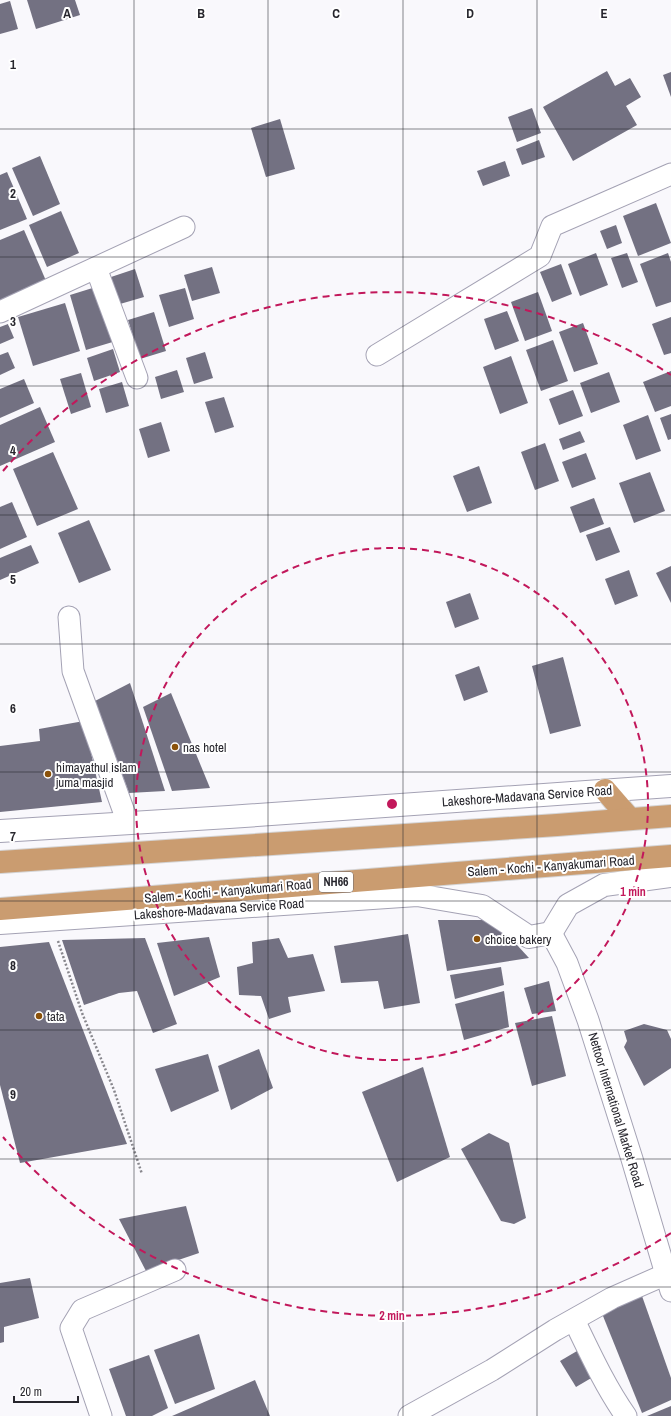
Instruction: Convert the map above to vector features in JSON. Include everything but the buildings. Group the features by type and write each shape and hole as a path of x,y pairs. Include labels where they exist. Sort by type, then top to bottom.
{"highway":[{"path":"606,790 630,819"},
{"path":"0,862 671,816"},
{"name":"Salem - Kochi - Kanyakumari Road","path":"0,909 671,856"}],"street":[{"path":"377,355 540,256 552,226 671,174"},
{"path":"0,312 184,227"},
{"path":"96,268 137,378"},
{"path":"69,618 73,671 128,823"},
{"name":"Lakeshore-Madavana Service Road","path":"0,831 671,786"},
{"path":"551,933 568,904 604,885 671,876"},
{"name":"Lakeshore-Madavana Service Road","path":"0,923 417,895 482,906 529,937 551,933"},
{"name":"Nettoor International Market Road","path":"551,933 567,963 588,1020 669,1279"},
{"path":"101,1416 71,1328 82,1310 175,1270"},
{"path":"409,1416 492,1370 612,1298 669,1279"},
{"path":"574,1320 601,1375 614,1399 626,1416"}],"path":[{"path":"51,920 82,1013 114,1090 142,1174"}],"place":[{"name":"nas hotel","path":"175,747"},
{"name":"himayathul islam juma masjid","path":"48,774"},
{"name":"choice bakery","path":"477,939"},
{"name":"tata","path":"39,1016"}]}
